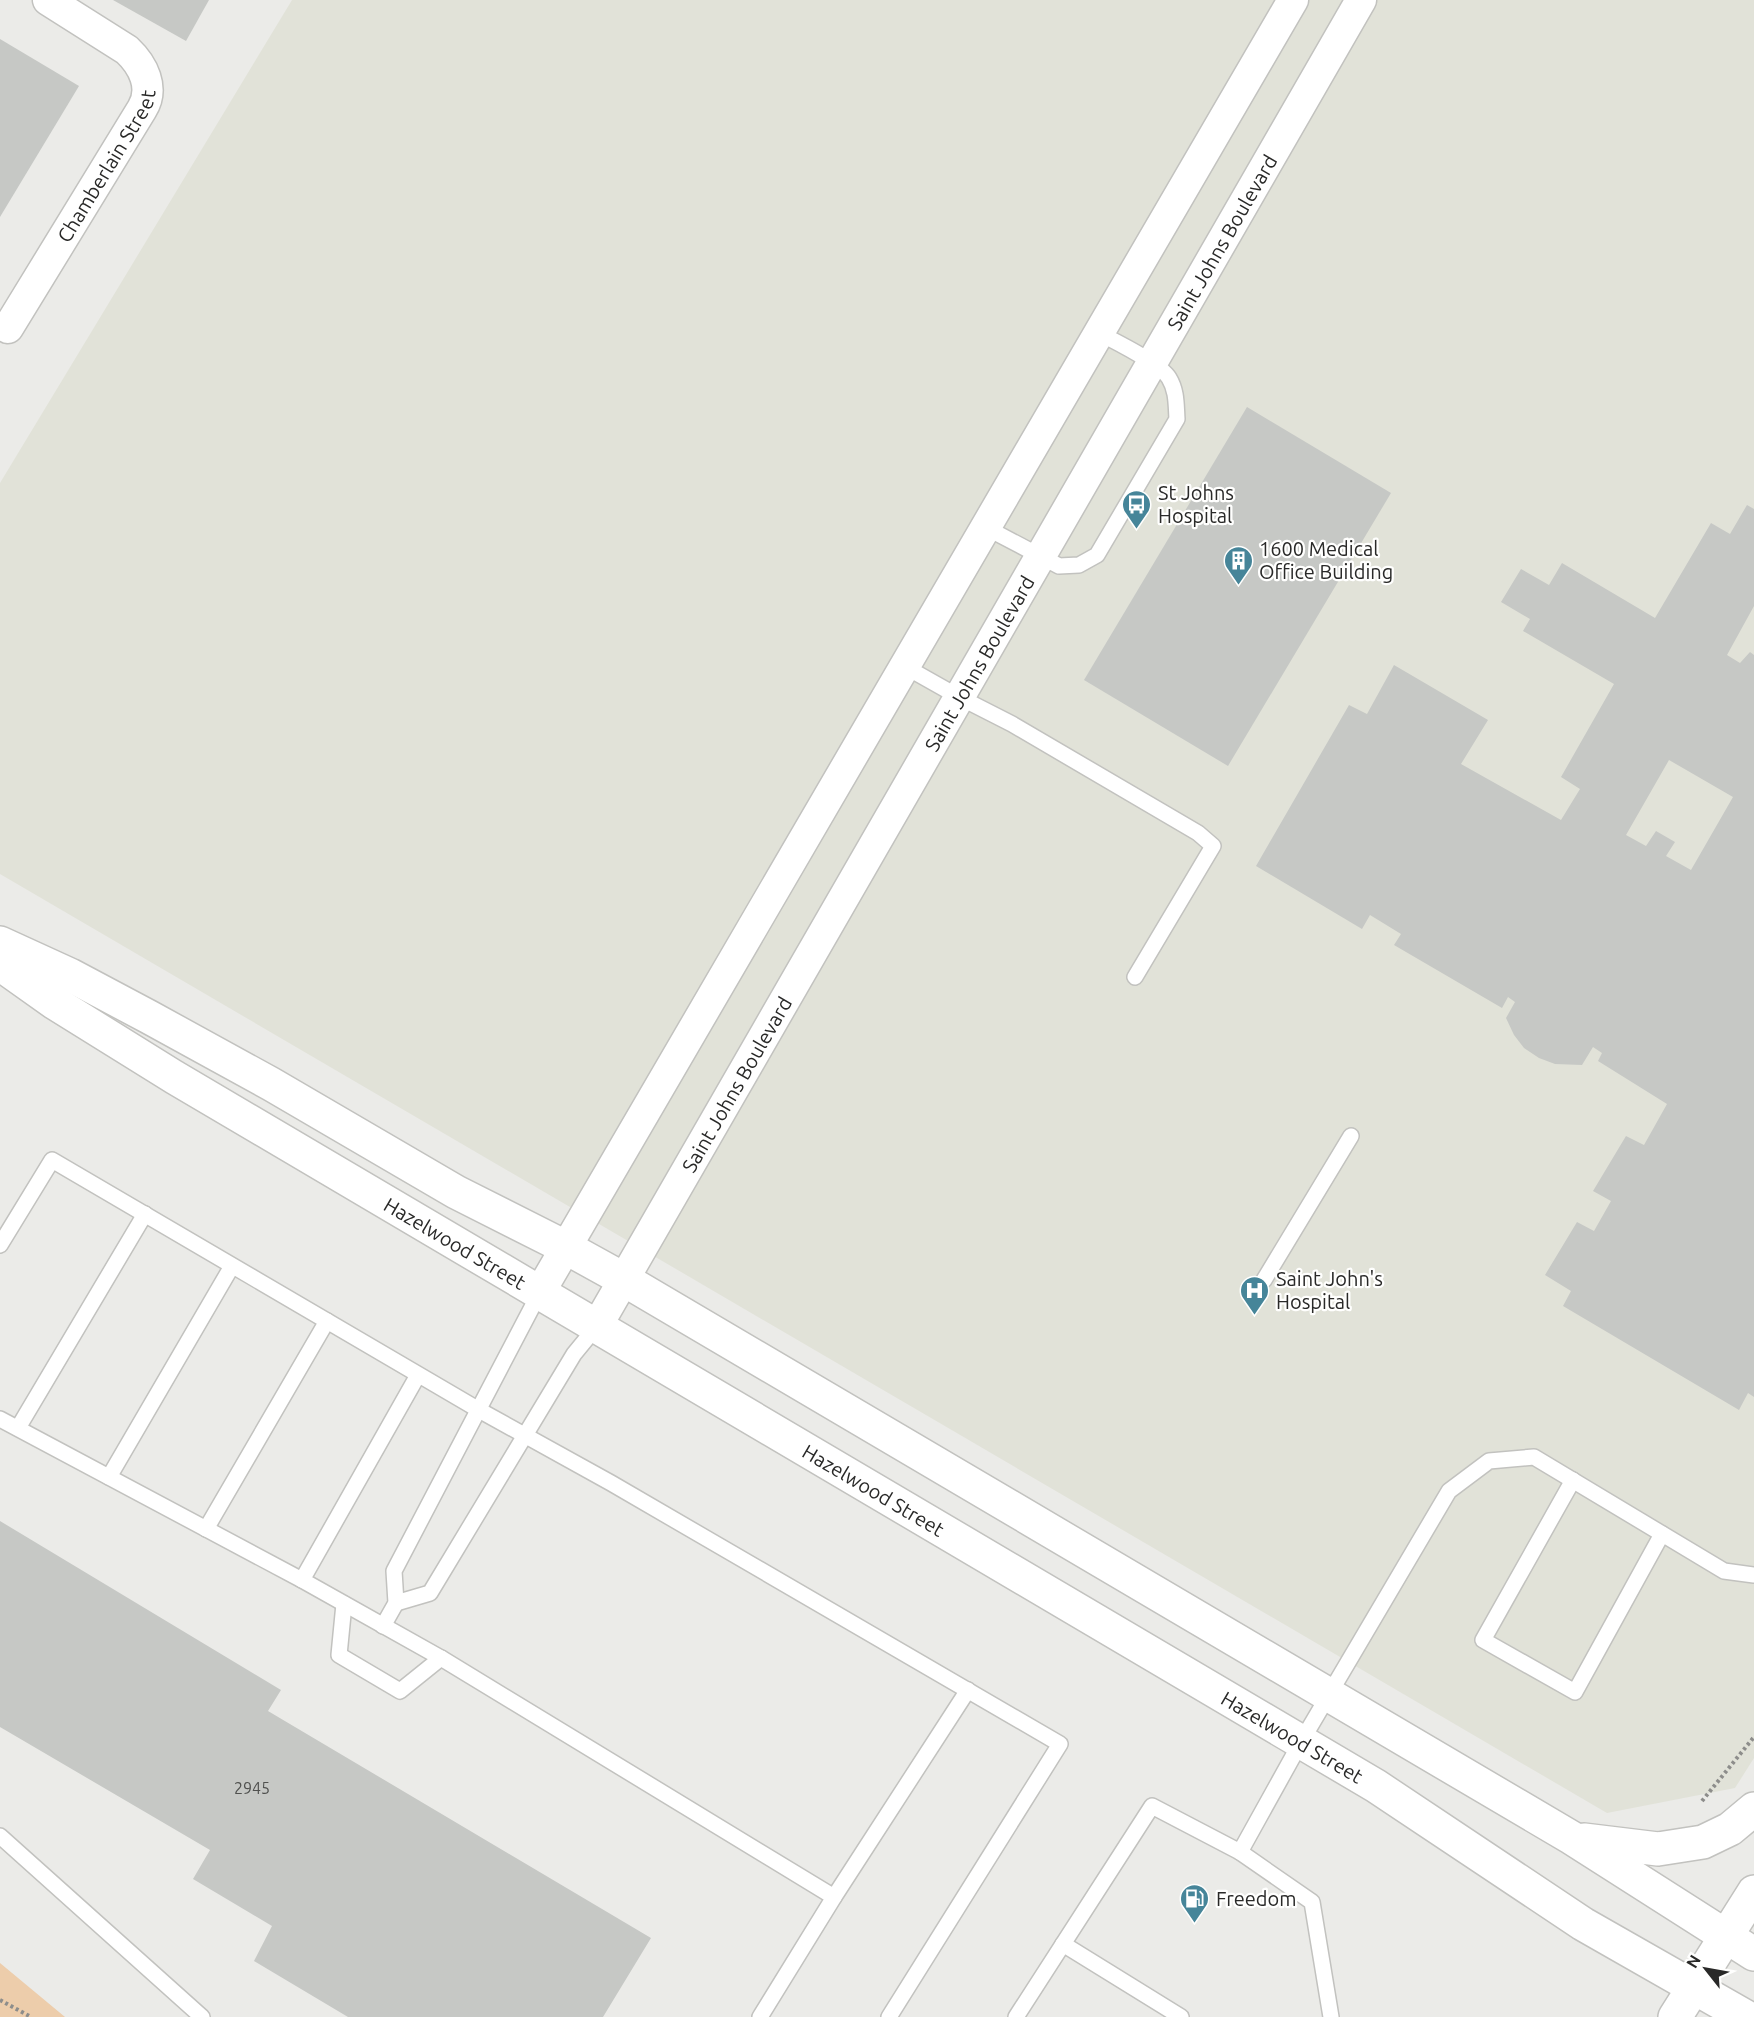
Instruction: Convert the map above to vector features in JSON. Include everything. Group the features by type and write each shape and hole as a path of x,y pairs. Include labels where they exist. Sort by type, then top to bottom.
{"street":[{"name":"Chamberlain Street","path":"8,328 148,96 144,72 127,50 48,0"},
{"path":"540,1292 1293,0"},
{"name":"Saint Johns Boulevard","path":"597,1326 1361,0"},
{"path":"0,943 70,975 139,1012 271,1084 456,1192 623,1279 1572,1838 1754,1954"},
{"name":"Hazelwood Street","path":"0,964 55,1003 174,1077 1376,1786 1583,1924 1746,2017"},
{"path":"1572,1838 1658,1850 1703,1842 1730,1829 1754,1809"},
{"path":"1675,2017 1754,1892"}],"lane":[{"path":"985,527 1059,566 1079,565 1097,555 1177,419 1176,395 1169,376 1152,363 1099,333"},
{"path":"904,666 1012,724 1198,833 1213,846 1135,977"},
{"path":"1264,1280 1351,1136"},
{"path":"0,1245 52,1160 418,1375 611,1483 1060,1744 890,2017"},
{"path":"18,1428 144,1214"},
{"path":"109,1477 232,1266"},
{"path":"383,1626 396,1604 394,1571 540,1292"},
{"path":"206,1529 327,1321"},
{"path":"396,1604 430,1593 574,1354 597,1326"},
{"path":"302,1580 418,1375"},
{"path":"0,1419 302,1580 441,1659 834,1898"},
{"path":"1240,1852 1301,1742 1449,1491 1489,1461 1534,1457 1724,1571 1754,1575"},
{"path":"1573,1480 1484,1640 1575,1692 1662,1534"},
{"path":"344,1604 339,1655 400,1691 441,1659"},
{"path":"760,2017 968,1690"},
{"path":"1016,2017 1152,1806 1240,1852 1312,1902 1331,2017"},
{"path":"0,1836 202,2017"},
{"path":"1063,1944 1180,2017"}],"path":[{"path":"1696,1808 1754,1737"},
{"path":"0,2000 31,2017"}],"shaded area":[{"name":"Saint John's Hospital","path":"292,0 1754,0 1754,1758 1735,1788 1607,1813 0,874 0,483"},
{"path":"0,1963 65,2017 0,2017"}],"building":[{"path":"113,0 209,0 186,41"},
{"path":"0,39 79,86 0,217"},
{"name":"1600 Medical Office Building","path":"1247,407 1391,493 1228,766 1084,680"},
{"path":"1747,505 1754,509 1754,606 1727,655 1740,663 1750,652 1754,655 1754,1397 1748,1393 1739,1410 1563,1306 1571,1291 1545,1275 1577,1222 1594,1231 1611,1201 1593,1191 1626,1136 1644,1145 1667,1104 1598,1061 1602,1053 1593,1047 1582,1065 1555,1064 1539,1058 1524,1048 1514,1035 1506,1018 1515,1002 1508,997 1502,1008 1394,945 1401,934 1370,915 1362,929 1256,866 1349,705 1367,714 1394,665 1488,720 1461,764 1561,820 1580,789 1561,777 1614,684 1523,631 1530,619 1501,602 1521,569 1549,585 1562,563 1655,618 1711,523 1730,534","holes":["1669,760 1733,797 1691,870 1666,856 1675,842 1656,831 1646,846 1626,835"]},
{"path":"0,1521 281,1690 268,1711 651,1938 603,2017 348,2017 254,1961 272,1926 193,1879 210,1850 0,1727"}],"place":[{"name":"St Johns Hospital","path":"1137,530"},
{"name":"1600 Medical Office Building","path":"1238,586"},
{"name":"Saint John's Hospital","path":"1255,1316"},
{"name":"Freedom","path":"1195,1924"}]}
